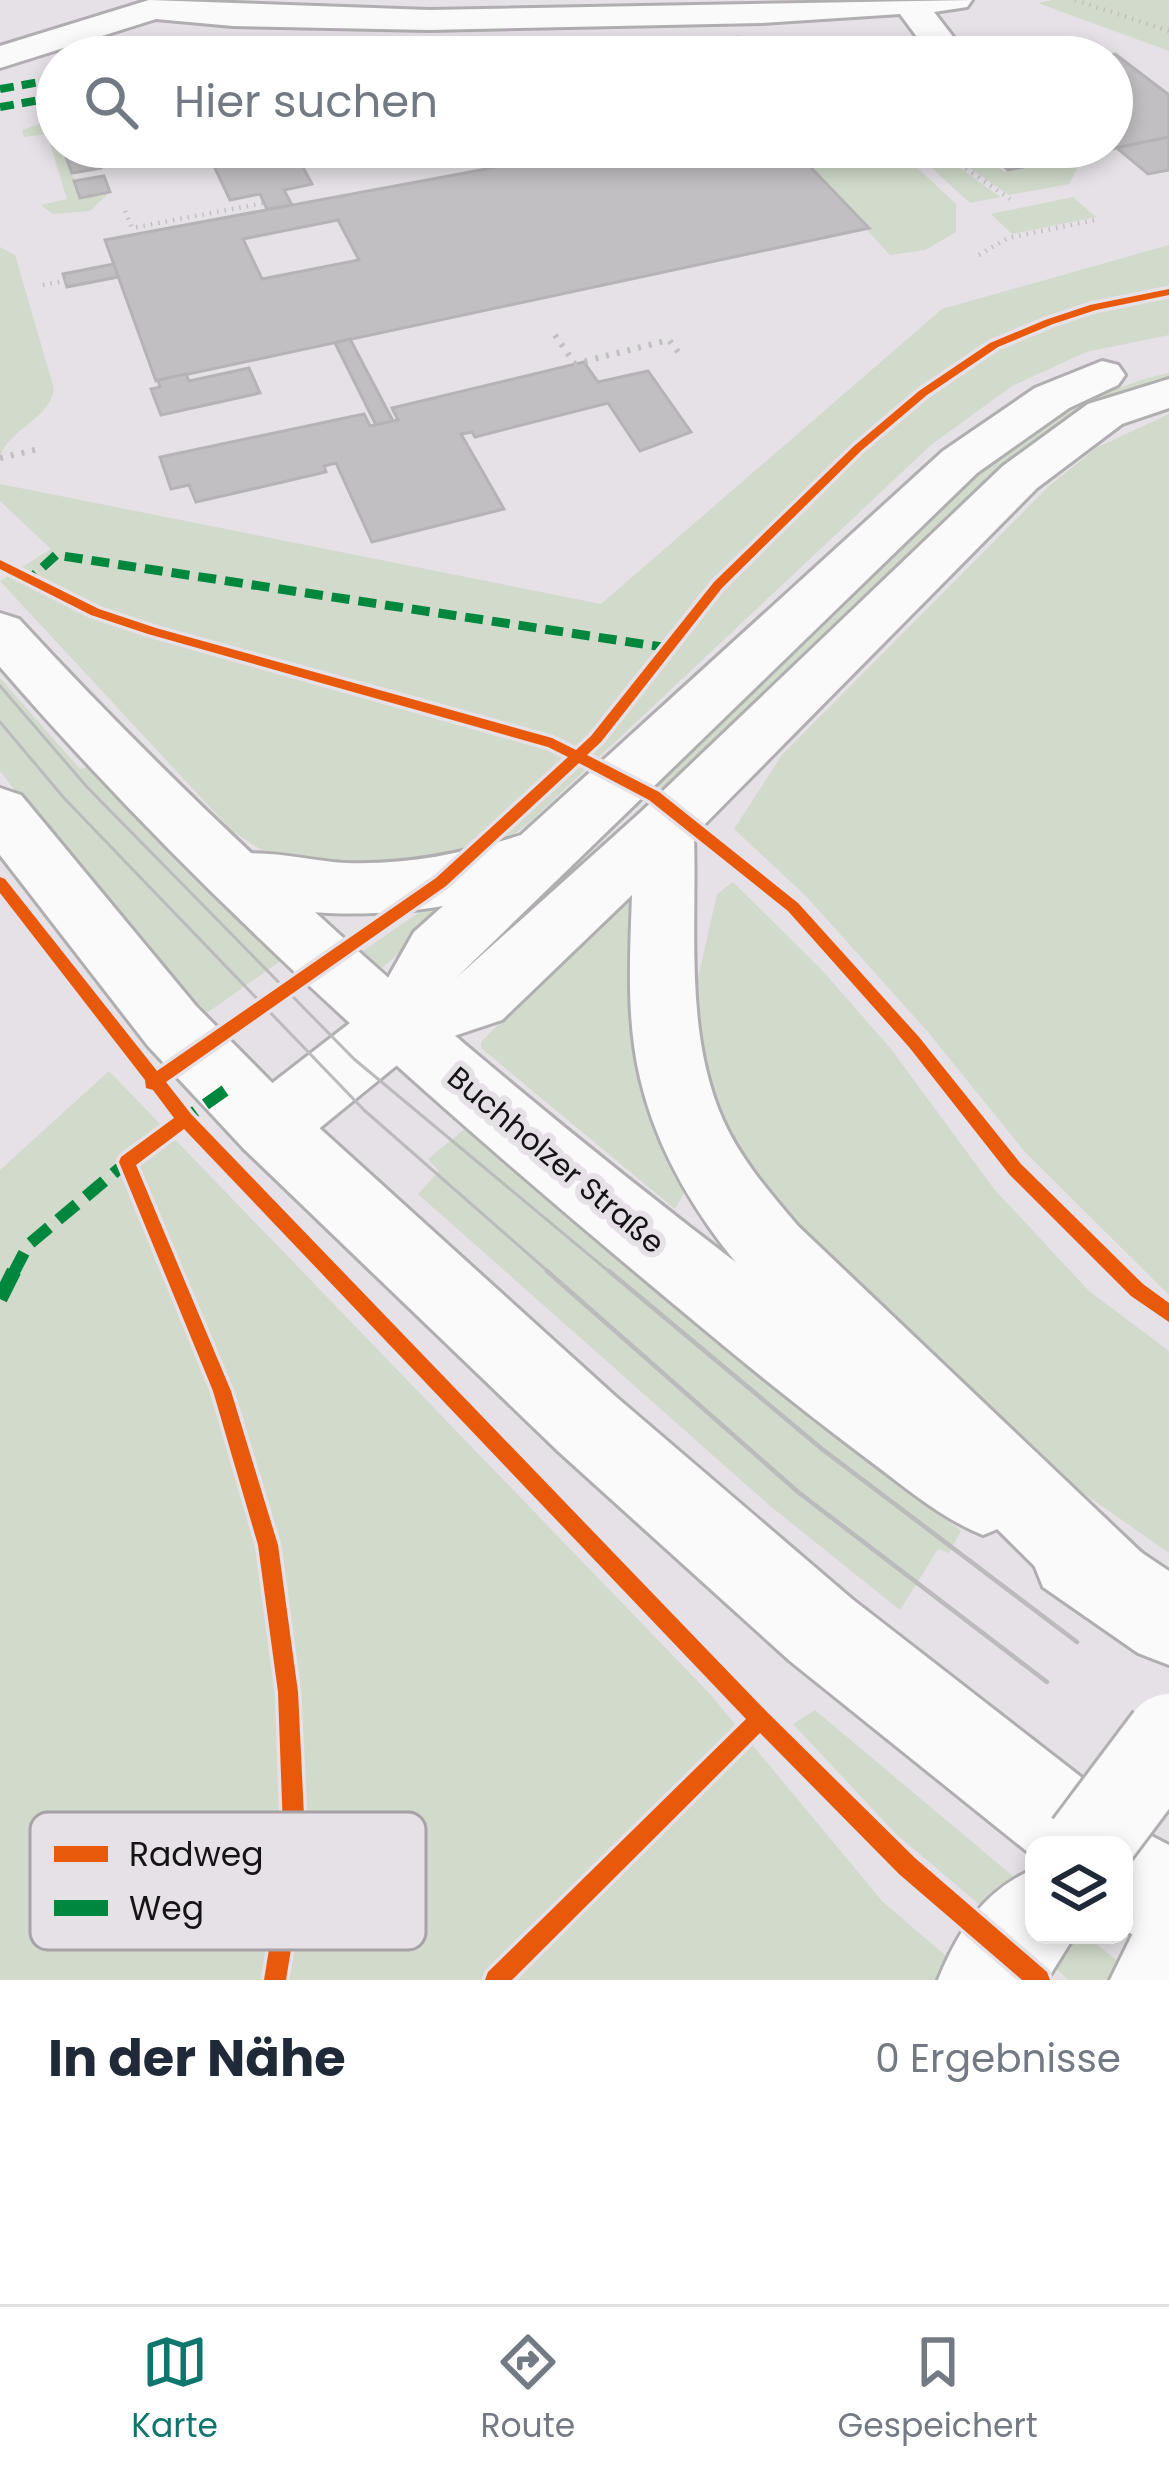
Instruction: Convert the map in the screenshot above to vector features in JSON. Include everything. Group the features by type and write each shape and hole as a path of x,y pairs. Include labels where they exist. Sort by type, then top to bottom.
{"main road":[{"path":"60,36 151,4 268,28 711,4 955,0"},
{"path":"910,4 928,36"},
{"path":"0,57 36,44"},
{"path":"396,1026 437,951 959,462 1052,398 1100,376 1169,358"},
{"path":"269,1127 396,1026 479,1000 1020,477 1106,414 1169,393"},
{"name":"Buchholzer Straße","path":"0,632 126,768 396,1026 854,1402 1142,1604"},
{"path":"0,812 172,1026 269,1127 587,1424 803,1614 1079,1836"},
{"path":"663,827 668,1035 675,1082 695,1137 717,1175 767,1249 1142,1604"},
{"path":"238,876 291,885 393,888 492,872 547,848"},
{"path":"1097,1836 1169,1737"},
{"path":"1133,1877 1169,1905"},
{"path":"987,1980 1025,1930"},
{"path":"1160,1980 1169,1966"}],"path":[{"path":"1075,0 1169,31"},
{"path":"965,168 1010,200"},
{"path":"125,211 132,228 264,203"},
{"path":"979,255 1008,238 1100,219"},
{"path":"43,285 116,271"},
{"path":"555,335 574,363 669,340 679,353"},
{"path":"0,458 38,449"}],"green space":[{"path":"1169,0 1169,51 1133,36 1038,3"},
{"path":"36,125 36,135 24,137 22,130"},
{"path":"57,168 70,168 80,197 110,192 90,211 53,214 41,205 67,199"},
{"path":"810,168 917,168 956,204 956,232 925,250 890,255"},
{"path":"932,168 960,168 1000,197 970,203"},
{"path":"970,168 1004,172 1077,169 1069,184 1009,195"},
{"path":"1073,197 1096,217 1012,234 991,214"},
{"path":"1169,245 1169,335 1086,352 1012,386 931,445 532,820 490,853 362,876 269,855 232,831 0,581 51,549 0,501 0,484 601,604 942,309"},
{"path":"0,247 15,255 54,389 45,408 0,456"},
{"path":"1169,373 1169,381 1098,404 1017,456 665,790 650,782 995,461 1076,407"},
{"path":"1169,414 1169,1295 1024,1151 928,1032 806,896 734,829 782,755 1048,487 1096,448"},
{"path":"0,678 80,769 91,767 286,957 204,1015 64,854 0,771"},
{"path":"733,882 821,969 891,1049 994,1189 1089,1291 1169,1351 1169,1553 1029,1455 806,1252 729,1138 698,1048 697,983 717,894"},
{"path":"638,895 654,1120 686,1189 675,1209 481,1048 481,1042 624,899"},
{"path":"430,905 441,906 443,913 382,968 360,953"},
{"path":"109,1071 710,1694 883,1902 974,1980 0,1980 0,1170"},
{"path":"471,1124 798,1401 961,1531 949,1553 938,1549 900,1610 769,1505 418,1194 439,1171 428,1159"},
{"path":"815,1710 1025,1886 1025,1943 897,1835 793,1724"},
{"path":"1026,1944 1096,1944 1141,1980 1069,1980"}],"building":[{"path":"1133,68 1169,95 1169,137 1133,144"},
{"path":"1169,137 1169,170 1148,174 1133,161 1133,145"},
{"path":"215,168 303,168 312,184 284,190 292,205 267,209 260,194 230,200"},
{"path":"491,168 811,168 869,228 156,381 105,240","holes":["338,220 359,260 262,279 243,239"]},
{"path":"104,176 110,192 80,198 74,181"},
{"path":"114,264 118,277 67,287 63,274"},
{"path":"350,339 393,421 376,425 335,343"},
{"path":"584,362 598,382 648,371 691,432 640,451 608,403 475,437 472,432 461,434 504,509 372,542 336,463 324,466 326,472 196,502 189,485 171,489 160,457 364,414 370,426 398,420 392,408"},
{"path":"249,368 260,393 161,415 151,389 160,387 158,380 186,374 189,381"}],"tram line":[{"path":"0,686 87,787 354,1059 612,1274"},
{"path":"0,722 64,798 364,1110 551,1274"},
{"path":"547,1271 798,1492 1047,1682"},
{"path":"609,1271 822,1449 1077,1642"}],"marked path":[{"path":"0,89 36,83"},
{"path":"0,107 36,101"},
{"path":"41,583 31,578 56,555 669,648"},
{"path":"176,1125 230,1087"},
{"path":"0,1299 28,1245 133,1157"}],"cycle path":[{"path":"152,1083 441,882 596,739 718,585 858,448 923,393 994,345 1049,322 1094,307 1169,292"},
{"path":"0,564 95,612 152,631 552,743 654,796 793,907 914,1042 1015,1169 1137,1290 1169,1314"},
{"path":"0,883 185,1119 760,1719 907,1866 1039,1980"},
{"path":"185,1119 127,1162 222,1391 268,1545 288,1692 293,1812"},
{"path":"496,1980 760,1719"},
{"path":"275,1980 280,1950"}]}
